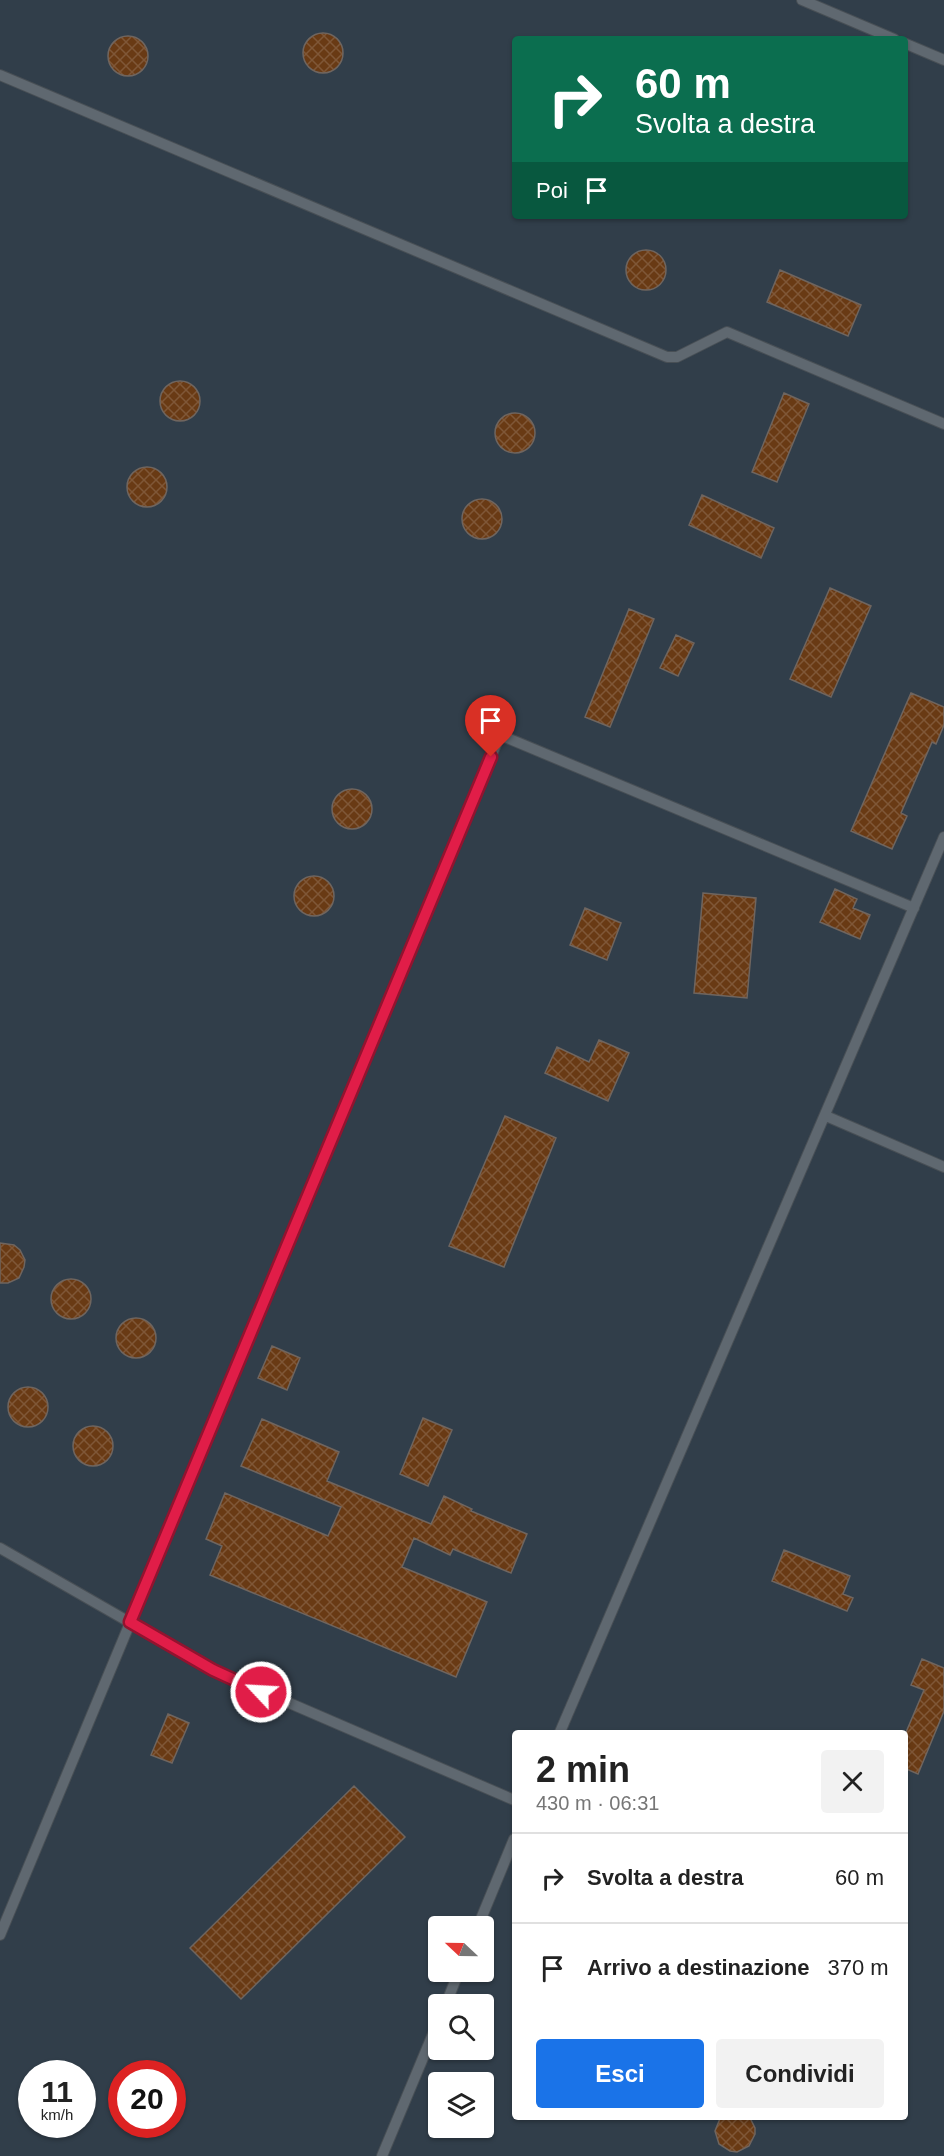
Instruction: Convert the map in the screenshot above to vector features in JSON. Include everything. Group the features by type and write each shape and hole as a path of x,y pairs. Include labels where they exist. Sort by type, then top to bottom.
{"lane":[{"path":"802,0 887,36"},
{"path":"908,45 944,60"},
{"path":"0,75 667,357 677,357 728,332 944,424"},
{"path":"0,1935 501,735 914,908"},
{"path":"561,1730 944,837"},
{"path":"826,1116 944,1167"},
{"path":"0,1548 213,1670 512,1799"},
{"path":"482,1916 512,1844"},
{"path":"382,2156 428,2046"}],"shaded area":[{"path":"0,0 944,0 944,2156 0,2156"}],"building":[{"path":"323,33 331,34 337,39 342,45 342,61 337,67 331,72 323,73 315,72 309,67 304,61 303,53 304,45 309,39 315,34"},
{"path":"128,36 136,37 142,42 147,48 147,64 142,70 136,75 128,76 120,75 114,70 109,64 108,56 109,48 114,42 120,37"},
{"path":"646,250 654,251 660,256 665,262 665,278 660,284 654,289 646,290 638,289 632,284 627,278 626,270 627,262 632,256 638,251"},
{"path":"780,270 861,305 848,336 767,302"},
{"path":"180,381 188,382 194,387 199,393 199,409 194,415 188,420 180,421 172,420 166,415 161,409 160,401 161,393 166,387 172,382"},
{"path":"784,393 809,404 777,482 752,472"},
{"path":"515,413 523,414 529,419 534,425 534,441 529,447 523,452 515,453 507,452 501,447 496,441 495,433 496,425 501,419 507,414"},
{"path":"147,467 155,468 161,473 166,479 166,495 161,501 155,506 147,507 139,506 133,501 128,495 127,487 128,479 133,473 139,468"},
{"path":"702,495 774,528 761,558 689,525"},
{"path":"482,499 490,500 496,505 501,511 501,527 496,533 490,538 482,539 474,538 468,533 463,527 462,519 463,511 468,505 474,500"},
{"path":"830,588 871,606 831,697 790,679"},
{"path":"629,609 654,619 610,727 585,717"},
{"path":"676,635 694,643 678,676 660,668"},
{"path":"911,693 944,707 944,725 936,744 932,742 901,813 907,816 892,849 851,831"},
{"path":"352,789 360,790 366,795 371,801 371,817 366,823 360,828 352,829 344,828 338,823 333,817 332,809 333,801 338,795 344,790"},
{"path":"314,876 322,877 328,882 333,888 333,904 328,910 322,915 314,916 306,915 300,910 295,904 294,896 295,888 300,882 306,877"},
{"path":"835,889 857,899 853,908 870,915 860,939 820,922"},
{"path":"703,893 756,898 747,998 694,993"},
{"path":"585,908 621,923 607,960 570,945"},
{"path":"599,1040 629,1053 608,1101 545,1073 557,1047 589,1062"},
{"path":"505,1116 556,1138 504,1267 449,1246"},
{"path":"0,1243 14,1245 20,1250 25,1260 19,1278 8,1283 0,1283"},
{"path":"71,1279 79,1280 85,1285 90,1291 90,1307 85,1313 79,1318 71,1319 63,1318 57,1313 52,1307 51,1299 52,1291 57,1285 63,1280"},
{"path":"136,1318 144,1319 150,1324 155,1330 155,1346 150,1352 144,1357 136,1358 128,1357 122,1352 117,1346 116,1338 117,1330 122,1324 128,1319"},
{"path":"272,1346 300,1358 287,1390 258,1378"},
{"path":"28,1387 36,1388 42,1393 47,1399 47,1415 42,1421 36,1426 28,1427 20,1426 14,1421 9,1415 8,1407 9,1399 14,1393 20,1388"},
{"path":"423,1418 452,1430 428,1486 400,1474"},
{"path":"262,1419 339,1452 327,1481 431,1524 444,1496 472,1509 471,1511 527,1534 511,1573 453,1549 450,1555 414,1538 402,1567 487,1602 456,1677 210,1575 222,1546 206,1539 225,1493 328,1536 341,1507 241,1466"},
{"path":"93,1426 101,1427 107,1432 112,1438 112,1454 107,1460 101,1465 93,1466 85,1465 79,1460 74,1454 73,1446 74,1438 79,1432 85,1427"},
{"path":"784,1550 850,1576 843,1594 853,1598 847,1611 772,1581"},
{"path":"922,1659 944,1668 944,1711 918,1774 908,1770 907,1730 924,1690 911,1685"},
{"path":"168,1714 189,1723 172,1763 151,1755"},
{"path":"354,1786 405,1837 241,1999 190,1948"},
{"path":"719,2120 751,2120 755,2134 749,2146 737,2152 730,2151 719,2144 715,2131"}],"route":[{"path":"261,1692 213,1670 130,1622 491,757"}]}
